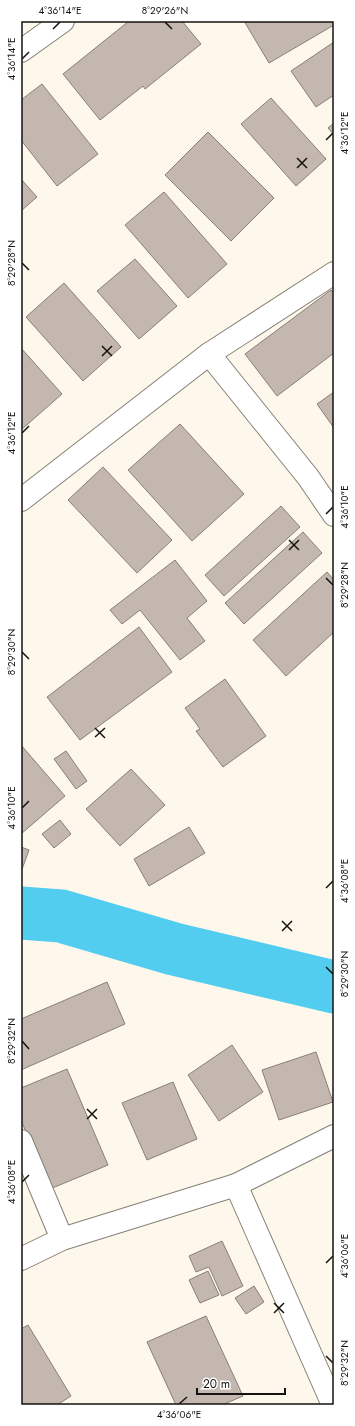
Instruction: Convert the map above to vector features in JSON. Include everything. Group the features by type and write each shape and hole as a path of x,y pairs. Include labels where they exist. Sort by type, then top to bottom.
{"street":[{"path":"21,51 62,21"},
{"path":"21,500 209,354 334,273"},
{"path":"209,354 308,477 334,515"},
{"path":"21,1258 62,1239 236,1185 334,1136"},
{"path":"21,1140 62,1239"},
{"path":"236,1185 333,1405"}],"building":[{"path":"129,21 182,21 201,44 145,89 143,86 100,120 63,74"},
{"path":"244,21 334,21 334,25 269,63"},
{"path":"334,42 334,95 316,107 291,71"},
{"path":"42,84 98,154 57,186 21,140 21,100"},
{"path":"271,98 326,159 296,186 241,124"},
{"path":"334,123 334,135 328,128"},
{"path":"208,132 274,198 231,241 165,175"},
{"path":"21,179 37,197 21,211"},
{"path":"164,192 227,264 188,298 125,225"},
{"path":"135,259 177,306 139,339 97,291"},
{"path":"64,283 121,347 83,381 26,317"},
{"path":"331,290 334,294 334,353 277,396 245,354"},
{"path":"21,348 62,394 21,430"},
{"path":"334,392 334,428 317,404"},
{"path":"180,424 244,494 192,541 128,470"},
{"path":"103,467 172,540 137,573 68,500"},
{"path":"281,506 300,527 224,596 205,575"},
{"path":"303,532 322,553 244,624 225,603"},
{"path":"175,560 207,601 187,618 205,641 180,660 140,610 122,624 110,610"},
{"path":"327,572 334,580 334,632 286,676 253,640"},
{"path":"139,627 172,672 80,740 47,697"},
{"path":"225,679 266,736 223,767 196,731 200,729 185,708"},
{"path":"21,745 65,796 21,834"},
{"path":"66,751 87,781 76,789 54,759"},
{"path":"131,769 165,805 120,846 86,809"},
{"path":"60,820 71,834 54,848 42,834"},
{"path":"189,827 205,853 149,886 134,859"},
{"path":"21,847 29,850 21,872"},
{"path":"107,982 125,1024 21,1070 21,1019"},
{"path":"232,1045 263,1092 219,1121 188,1075"},
{"path":"316,1052 333,1102 279,1120 262,1070"},
{"path":"67,1069 108,1165 50,1189 21,1120 21,1088"},
{"path":"173,1082 197,1139 147,1160 122,1103"},
{"path":"222,1241 243,1286 222,1296 209,1267 196,1272 189,1256"},
{"path":"208,1271 219,1295 200,1303 189,1280"},
{"path":"254,1286 264,1302 246,1314 235,1298"},
{"path":"206,1316 243,1396 222,1405 176,1405 147,1342"},
{"path":"28,1325 71,1396 57,1405 21,1405 21,1329"}],"waterway":[{"path":"21,913 61,916 174,949 334,987"}]}
